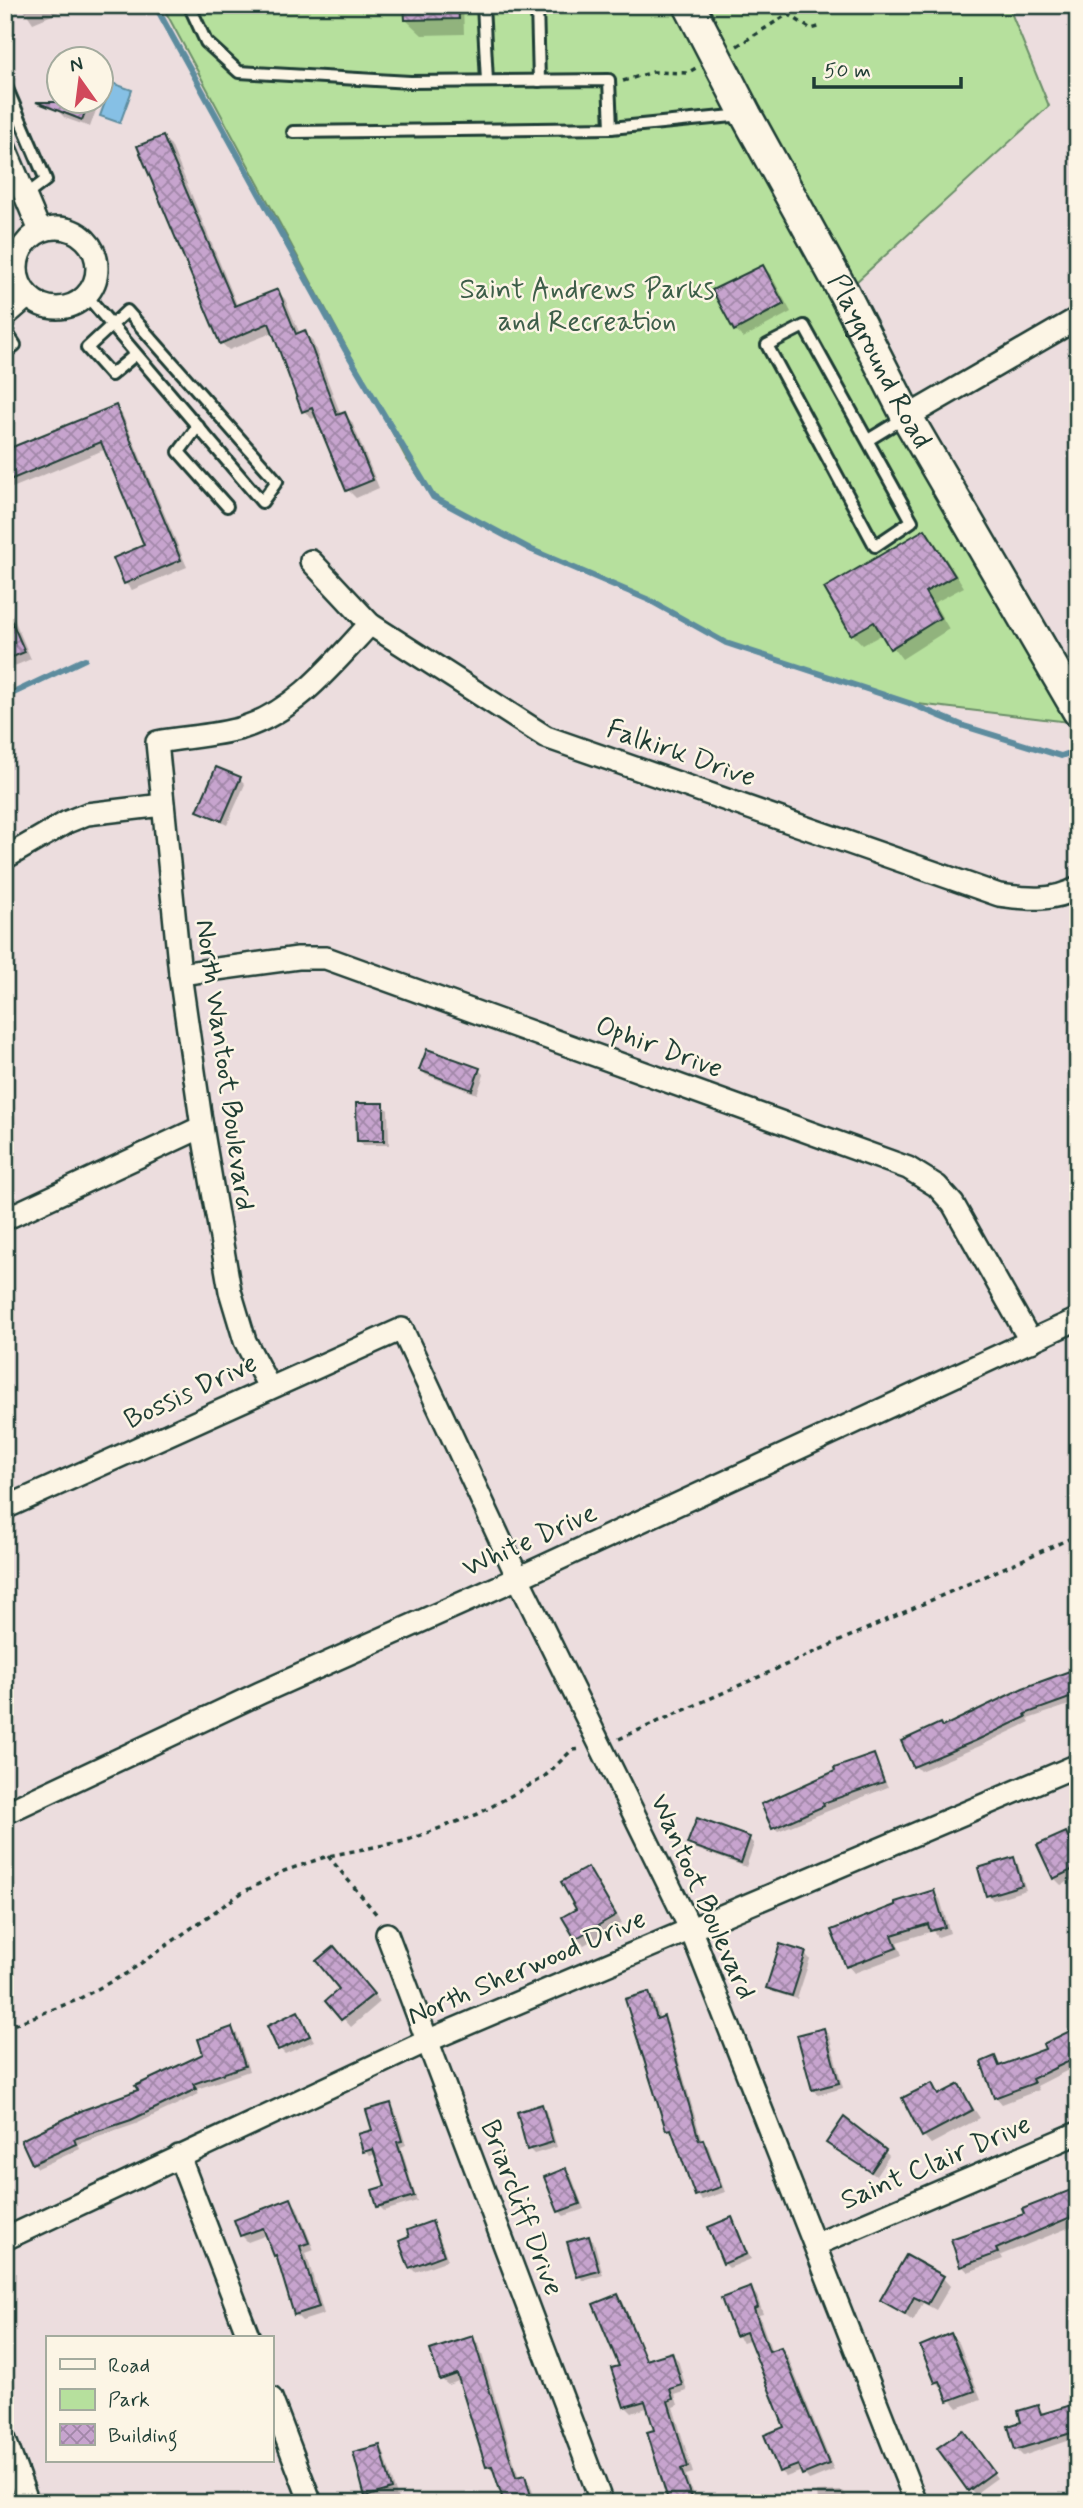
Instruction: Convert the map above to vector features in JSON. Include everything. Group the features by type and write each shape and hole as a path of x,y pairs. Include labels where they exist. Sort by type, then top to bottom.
{"main road":[{"name":"Playground Road","path":"690,5 746,115 844,293 906,417 1078,711"}],"street":[{"path":"5,148 40,232"},
{"path":"53,228 67,229 90,245 96,257 97,271 94,284 86,295 64,307 51,307 28,296 17,274 17,261 29,239 53,228"},
{"path":"5,316 28,296"},
{"path":"906,417 1078,318"},
{"name":"Falkirk Drive","path":"311,561 370,624 546,737 999,895 1031,900 1059,898 1078,888"},
{"name":"North Wantoot Boulevard","path":"270,1387 245,1341 230,1291 202,1127 180,974 157,742 242,728 286,707 321,677 370,624"},
{"path":"5,858 66,822 87,814 163,805"},
{"name":"Ophir Drive","path":"180,974 298,958 326,958 908,1168 937,1186 953,1204 1031,1342"},
{"path":"5,1219 202,1127"},
{"name":"White Drive","path":"5,1813 260,1693 518,1578 1078,1319"},
{"name":"Bossis Drive","path":"5,1508 402,1329"},
{"name":"Wantoot Boulevard","path":"402,1329 518,1578 690,1928 817,2244 916,2503"},
{"name":"North Sherwood Drive","path":"5,2239 427,2041 1078,1765"},
{"name":"Briarcliff Drive","path":"387,1934 602,2503"},
{"name":"Saint Clair Drive","path":"817,2244 1078,2133"},
{"path":"179,2156 247,2336"},
{"path":"273,2403 311,2503"},
{"path":"5,2440 28,2503"}],"lane":[{"path":"189,5 206,42 239,72 410,82 609,80 611,128"},
{"path":"483,5 487,81"},
{"path":"537,5 539,80"},
{"path":"5,84 46,180 25,196"},
{"path":"293,132 611,128 746,115"},
{"path":"86,295 110,324 136,354 198,426 262,502 277,481 127,311 110,324 87,348 111,375 136,354"},
{"path":"804,326 867,440 912,521 875,546 767,345 804,326"},
{"path":"5,330 15,345 5,353"},
{"path":"867,440 906,417"},
{"path":"198,426 179,452 228,506"}],"path":[{"path":"788,14 811,29 822,26"},
{"path":"5,2028 77,2000 127,1973 243,1892 284,1871 328,1856 405,1841 478,1814 543,1778 572,1750 602,1746 1078,1535"},
{"path":"328,1856 375,1910 387,1934"}],"green space":[{"name":"Saint Andrews Parks and Recreation","path":"162,5 1008,5 1049,106 844,293 1078,723 909,703 726,643 649,600 532,550 433,497 406,458"}],"water":[{"path":"116,84 132,90 120,123 100,116 116,116"}],"building":[{"path":"404,5 458,5 459,19 405,20"},
{"path":"163,136 235,306 278,289 296,334 305,330 337,415 345,412 373,480 346,491 312,408 302,412 269,323 220,344 137,146"},
{"path":"763,265 784,304 734,331 712,290"},
{"path":"116,405 181,560 124,584 113,558 144,545 101,442 5,482 5,450"},
{"path":"925,529 955,576 925,592 940,618 890,649 874,622 851,635 824,588"},
{"path":"5,606 25,652 5,660"},
{"path":"216,767 241,777 222,821 197,811"},
{"path":"427,1049 480,1068 472,1090 419,1070"},
{"path":"356,1103 384,1103 384,1141 357,1141"},
{"path":"1078,1668 1078,1695 1025,1714 1026,1717 913,1767 901,1741 940,1723 942,1727 1023,1688"},
{"path":"874,1754 884,1782 823,1803 824,1806 772,1829 761,1804 835,1771 834,1768"},
{"path":"697,1818 750,1837 741,1863 687,1844"},
{"path":"1066,1832 1078,1858 1078,1867 1053,1879 1037,1845"},
{"path":"1014,1857 1022,1885 986,1896 978,1868"},
{"path":"588,1867 616,1915 575,1939 562,1917 576,1909 561,1882"},
{"path":"934,1890 945,1927 930,1931 928,1924 892,1935 897,1948 846,1967 831,1930 895,1905 895,1902"},
{"path":"780,1944 806,1952 792,1996 766,1988"},
{"path":"334,1946 374,1994 341,2020 325,2001 339,1989 316,1961"},
{"path":"649,1992 657,2019 664,2016 699,2140 703,2139 721,2187 695,2196 671,2129 666,2130 625,1999"},
{"path":"298,2011 310,2036 278,2050 267,2026"},
{"path":"232,2027 245,2066 193,2084 196,2089 131,2120 74,2139 76,2144 32,2164 21,2140 83,2110 138,2090 135,2086 203,2054 198,2039"},
{"path":"1078,2027 1078,2057 1032,2079 1034,2083 994,2098 981,2062 995,2056 999,2066 1045,2049 1043,2044"},
{"path":"824,2028 839,2083 812,2090 797,2035"},
{"path":"932,2083 938,2095 959,2084 973,2110 922,2137 902,2098"},
{"path":"391,2103 402,2141 397,2142 414,2196 377,2207 372,2190 385,2186 373,2149 363,2152 358,2134 372,2130 366,2110"},
{"path":"542,2104 553,2142 527,2150 517,2112"},
{"path":"844,2117 886,2150 871,2172 826,2143"},
{"path":"566,2168 580,2204 558,2212 544,2177"},
{"path":"1071,2190 1078,2214 996,2249 998,2253 960,2267 951,2239 1024,2214 1022,2209"},
{"path":"291,2198 309,2243 300,2246 319,2307 294,2315 276,2255 274,2256 263,2228 240,2236 234,2220"},
{"path":"732,2217 747,2254 723,2264 708,2227"},
{"path":"432,2221 444,2255 409,2268 399,2241 409,2237 407,2230"},
{"path":"589,2236 599,2271 577,2277 567,2242"},
{"path":"906,2255 944,2276 928,2304 914,2297 905,2314 880,2300"},
{"path":"751,2287 758,2307 754,2309 769,2351 781,2347 829,2464 802,2475 798,2465 779,2472 764,2435 784,2427 746,2332 735,2336 721,2298"},
{"path":"618,2294 646,2360 672,2352 682,2385 670,2389 673,2399 668,2401 688,2467 681,2469 693,2503 669,2503 647,2432 654,2430 645,2401 624,2407 611,2368 619,2366 593,2304"},
{"path":"951,2333 975,2391 948,2401 940,2381 935,2383 920,2346"},
{"path":"473,2336 516,2477 525,2475 533,2503 504,2503 492,2466 486,2467 457,2374 440,2380 430,2350"},
{"path":"1078,2403 1078,2431 1015,2450 1008,2426 1021,2422 1018,2411 1038,2405 1041,2414"},
{"path":"963,2430 994,2472 968,2491 937,2448"},
{"path":"380,2445 392,2489 365,2497 353,2452"}],"waterway":[{"path":"155,5 346,351 433,497 532,550 649,600 726,643 909,703 964,726 1061,756 1078,750"},
{"path":"5,697 85,659"}]}
